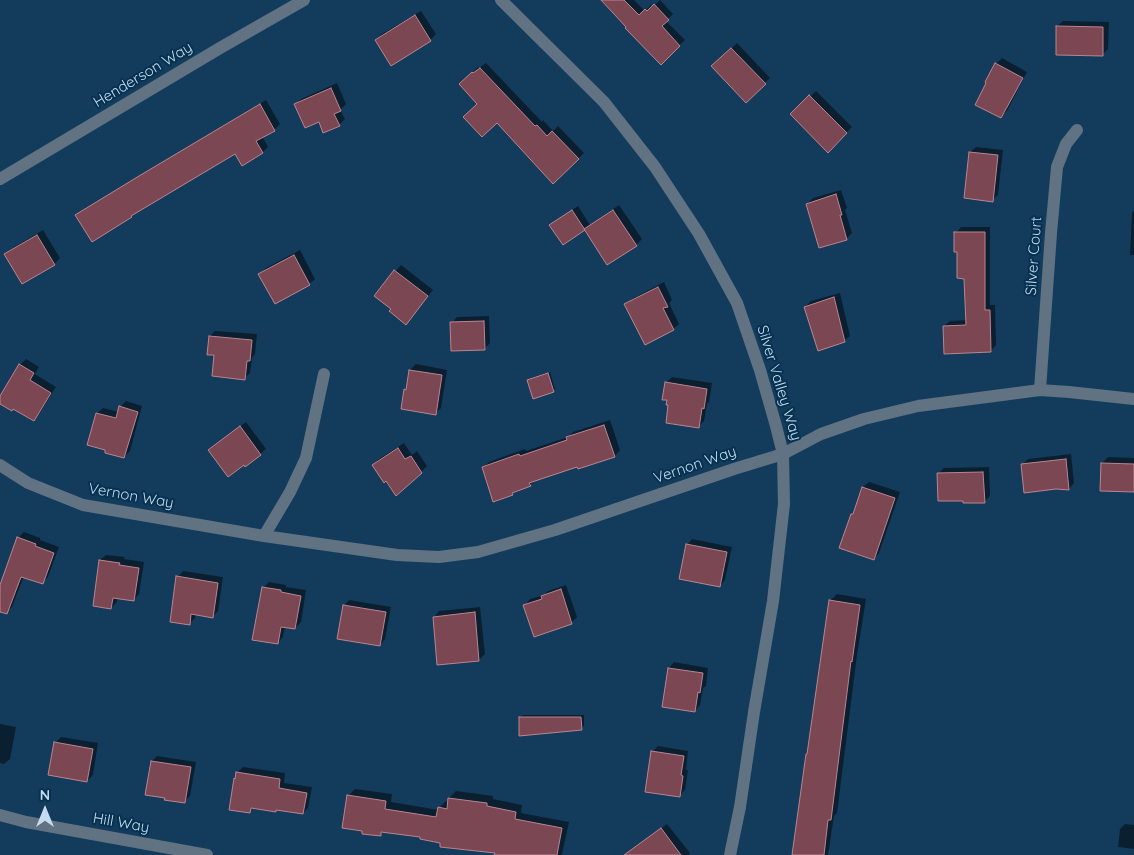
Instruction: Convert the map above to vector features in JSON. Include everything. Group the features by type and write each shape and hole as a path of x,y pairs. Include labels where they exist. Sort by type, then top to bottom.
{"street":[{"name":"Henderson Way","path":"0,179 304,0"},
{"name":"Silver Valley Way","path":"501,0 604,102 655,167 699,234 737,304 760,370 783,454 784,504 773,601 740,807 730,855"},
{"name":"Silver Court","path":"1040,390 1057,167 1066,144 1077,130"},
{"path":"264,536 290,492 306,458 324,374"},
{"name":"Vernon Way","path":"0,465 28,482 83,505 264,536 397,555 439,557 478,552 554,530 724,472 783,454 821,434 864,419 918,406 1040,390 1134,399"},
{"name":"Hill Way","path":"0,816 207,855"}],"building":[{"path":"601,0 624,0 639,15 645,9 647,11 654,4 669,20 662,26 680,46 661,65"},
{"path":"415,15 431,41 391,66 375,40"},
{"path":"1056,26 1103,27 1103,56 1056,55"},
{"path":"731,48 766,84 746,103 711,66"},
{"path":"995,63 1023,78 1001,118 975,105"},
{"path":"480,68 535,126 537,125 547,136 552,131 579,159 553,184 497,123 482,137 463,117 477,104 459,84 472,72"},
{"path":"331,88 341,111 334,114 340,126 323,133 319,122 305,128 294,104"},
{"path":"809,95 847,133 828,153 790,114"},
{"path":"260,104 275,131 256,141 263,153 242,166 235,154 131,216 92,242 75,215"},
{"path":"969,152 998,155 993,202 964,198"},
{"path":"836,194 847,240 819,248 806,204"},
{"path":"572,210 585,230 563,245 549,225"},
{"path":"613,210 637,246 607,265 584,229"},
{"path":"954,232 985,232 985,310 990,310 991,352 944,354 943,326 966,325 964,279 957,278 957,252 954,252"},
{"path":"37,235 55,265 22,284 4,254"},
{"path":"294,255 310,285 275,304 258,274"},
{"path":"394,270 428,296 406,325 389,311 391,309 374,296"},
{"path":"658,287 668,307 663,308 674,330 645,345 624,304"},
{"path":"834,297 845,342 818,351 804,307"},
{"path":"484,321 485,350 451,351 450,322"},
{"path":"209,336 252,340 250,361 247,361 245,380 212,376 214,355 207,355"},
{"path":"19,364 34,373 30,380 51,393 34,421 0,404 0,396"},
{"path":"409,370 442,375 436,415 401,409"},
{"path":"548,373 554,392 533,399 527,380"},
{"path":"665,382 707,389 699,428 666,423 668,405 666,405 667,400 662,400"},
{"path":"119,406 138,412 124,458 105,453 105,450 87,445 96,413 116,418"},
{"path":"604,425 615,457 529,483 531,486 493,502 482,467 567,440 566,437"},
{"path":"240,426 261,455 228,477 208,450"},
{"path":"398,448 405,459 411,456 422,473 396,496 386,481 384,483 372,465"},
{"path":"1066,459 1069,490 1056,489 1024,493 1021,464"},
{"path":"1101,463 1134,464 1134,492 1100,491"},
{"path":"983,472 985,503 938,501 937,473"},
{"path":"862,487 895,498 874,560 839,548"},
{"path":"17,537 54,553 43,584 21,577 7,614 0,612 0,585"},
{"path":"686,544 727,552 720,587 679,579"},
{"path":"99,560 139,568 134,601 113,598 111,609 93,606"},
{"path":"176,576 218,583 213,618 191,614 190,625 170,622"},
{"path":"262,587 301,596 295,629 281,627 278,644 252,640"},
{"path":"561,589 572,624 534,637 523,605 542,599 541,596"},
{"path":"829,600 860,605 831,820 828,820 824,855 792,855 806,754"},
{"path":"343,605 386,612 380,646 337,639"},
{"path":"475,612 479,661 437,665 433,617"},
{"path":"668,668 703,673 695,712 662,707"},
{"path":"519,717 581,717 582,730 519,736"},
{"path":"54,742 93,749 87,782 48,775"},
{"path":"651,751 684,756 680,797 645,792"},
{"path":"151,761 191,767 185,803 145,795"},
{"path":"236,772 280,779 279,788 307,793 303,814 251,808 250,813 229,810"},
{"path":"347,795 386,801 385,809 436,817 438,807 447,809 448,798 487,803 487,806 516,812 515,819 562,828 557,855 494,855 495,853 440,847 440,843 420,839 420,837 381,832 381,836 362,834 362,831 342,828"},
{"path":"661,828 681,855 624,855"}]}
